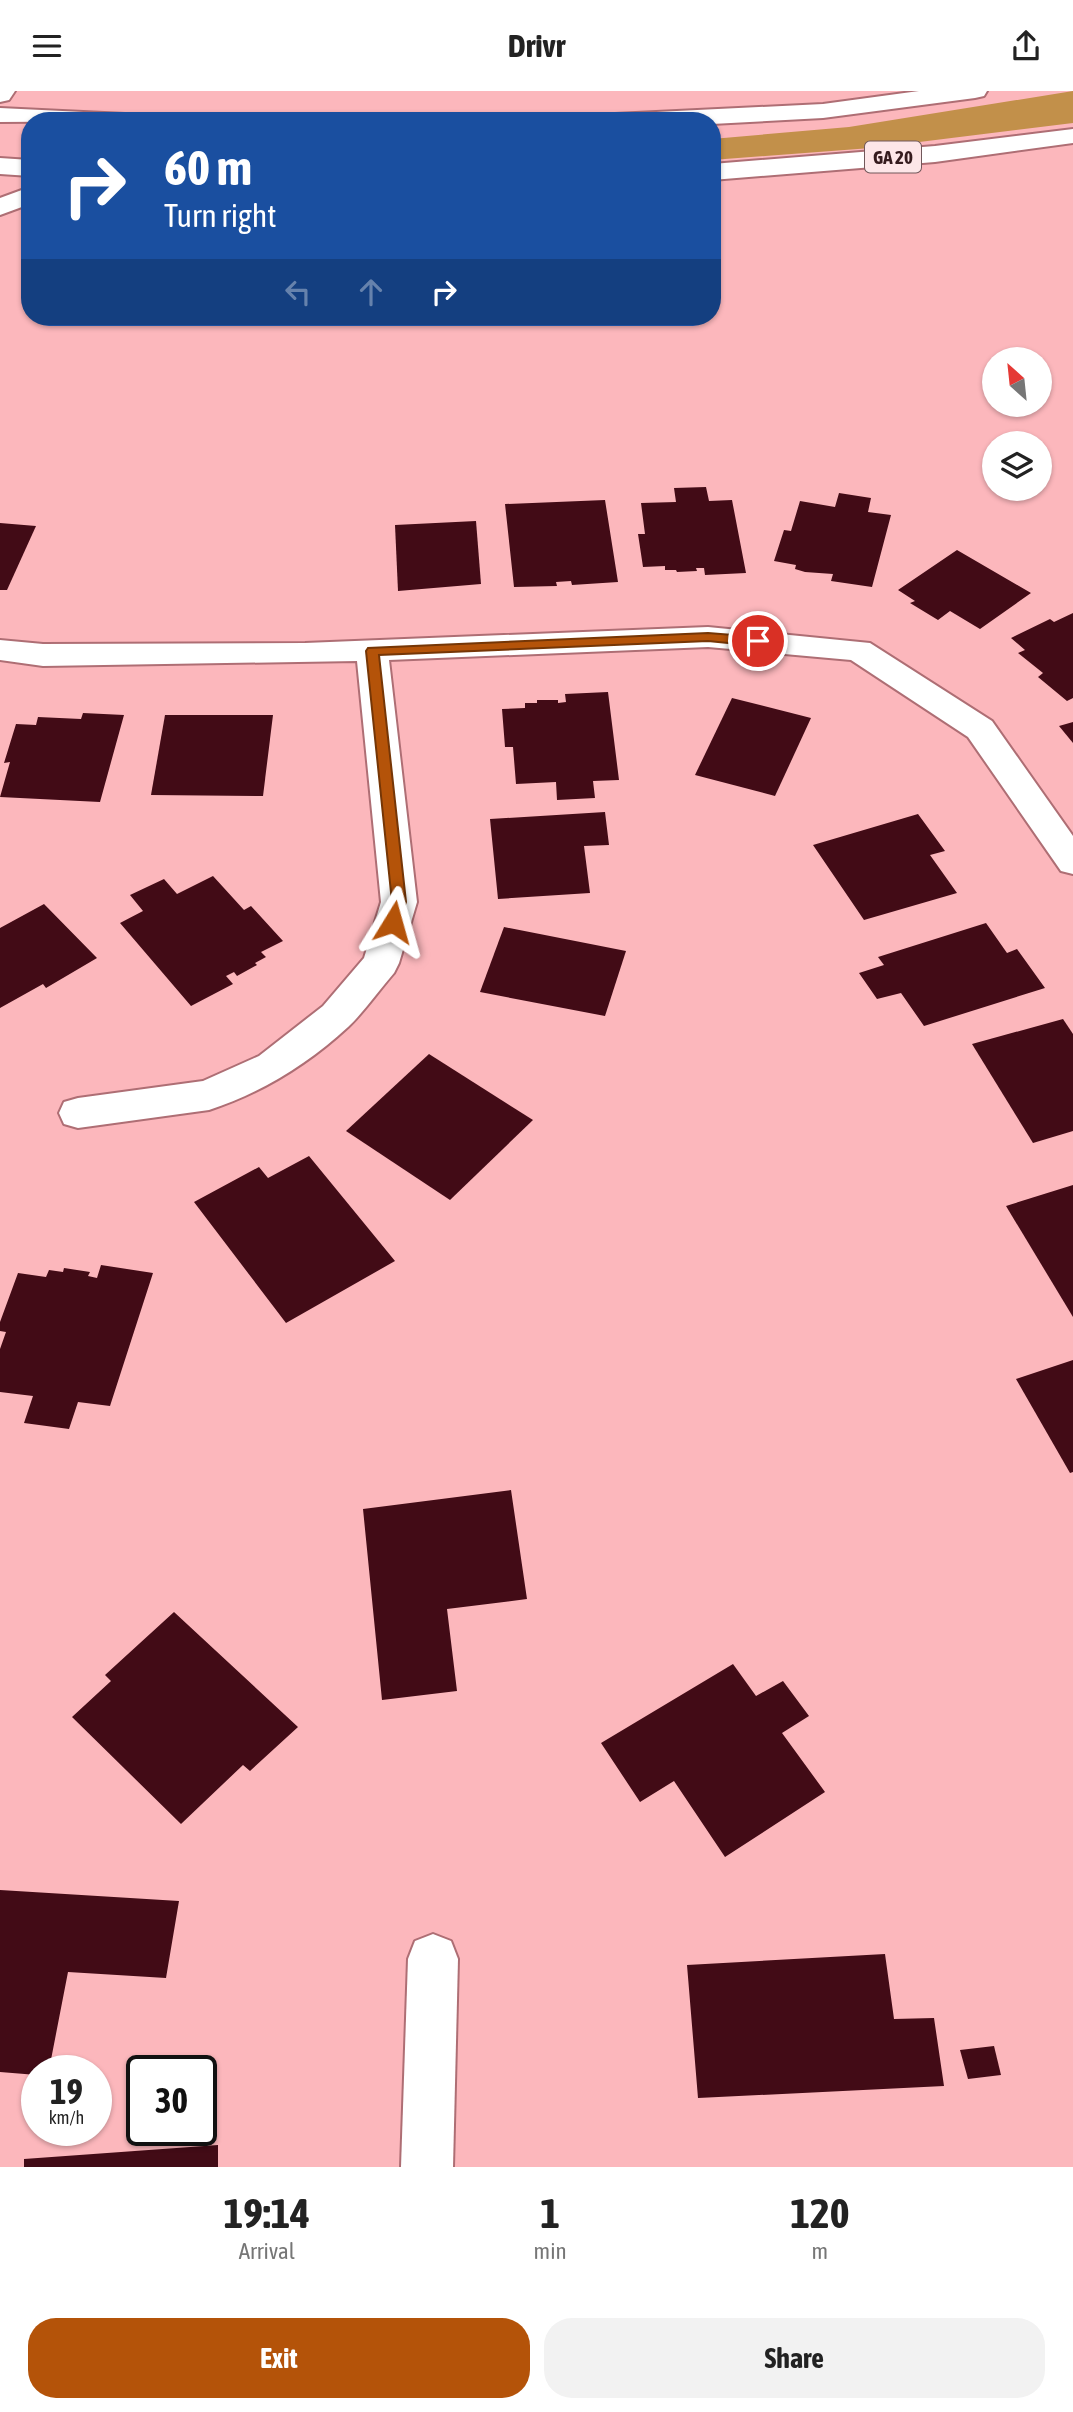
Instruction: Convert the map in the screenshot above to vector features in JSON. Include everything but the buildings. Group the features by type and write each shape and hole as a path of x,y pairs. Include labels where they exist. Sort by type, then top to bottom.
{"main road":[{"path":"721,116 823,111 975,91"},
{"path":"0,115 21,116"},
{"name":"GA 20","path":"721,170 935,154 1073,135"},
{"path":"0,166 21,168"},
{"path":"0,207 21,199"},
{"path":"0,650 43,655 372,651 708,637 859,650 980,729 1073,862"},
{"path":"78,1113 209,1095 272,1066 337,1016 381,963 399,902 372,651"},
{"path":"427,2167 433,1959"}],"shaded area":[{"path":"1073,91 1073,123 871,148 721,159 721,138 849,127"}],"route":[{"path":"393,922 399,902 372,651 708,637 758,641"}]}
